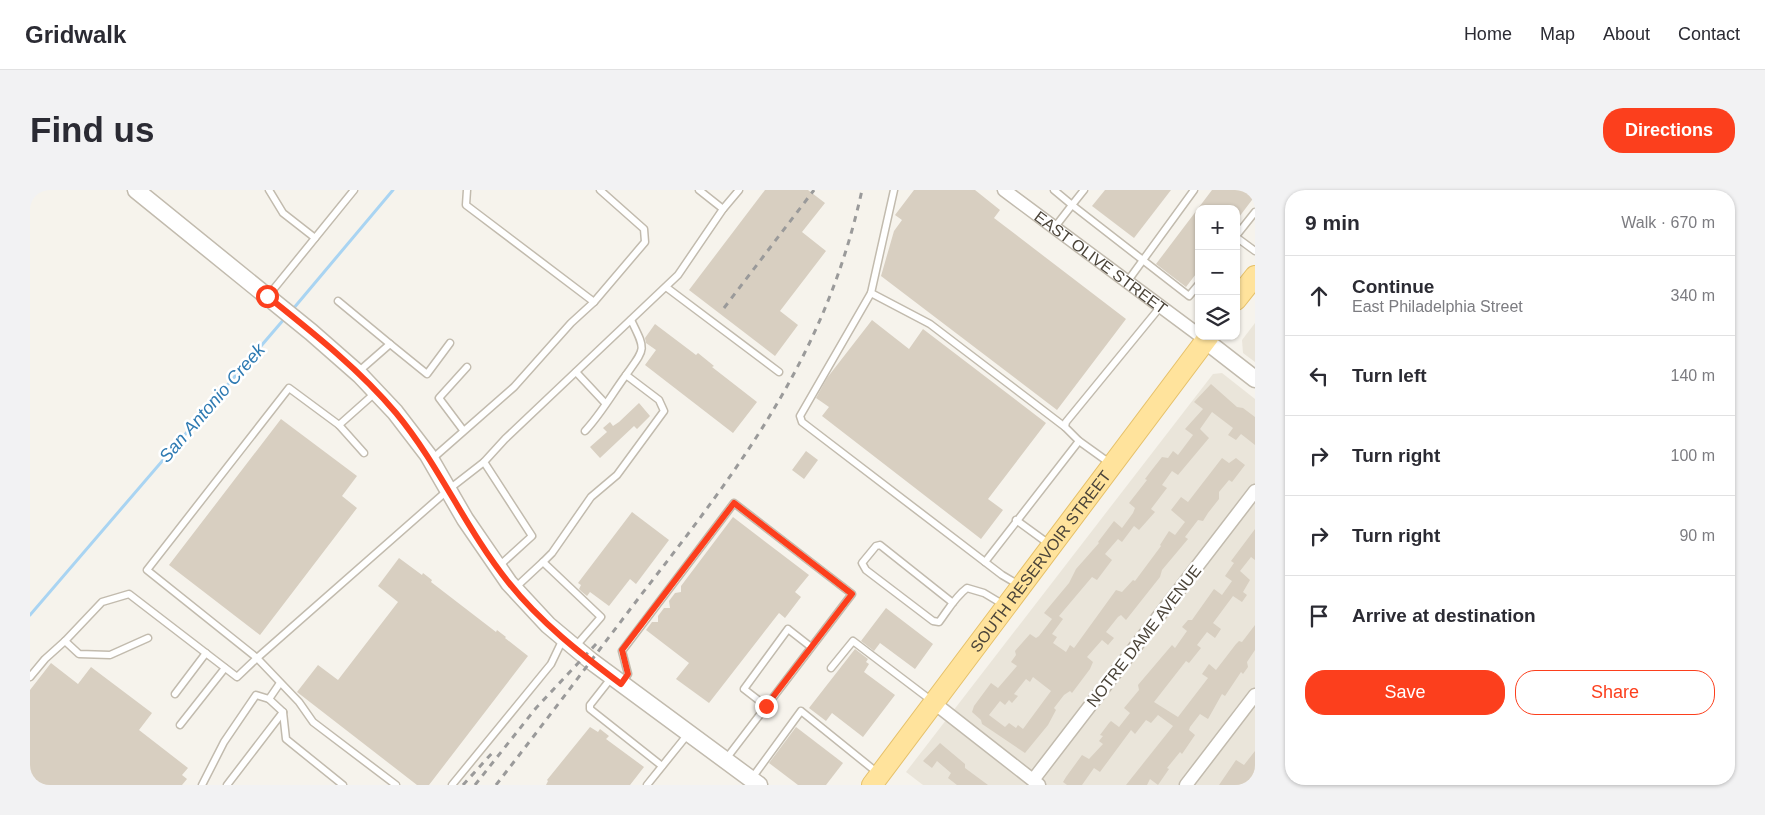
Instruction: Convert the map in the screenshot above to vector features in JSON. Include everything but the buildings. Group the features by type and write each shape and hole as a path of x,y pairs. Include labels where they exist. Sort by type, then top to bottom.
{"main road":[{"path":"1240,295 1255,276"},
{"name":"SOUTH RESERVOIR STREET","path":"876,780 1112,464 1201,340"}],"street":[{"path":"136,190 267,296 357,373 376,392 395,412 432,460 448,490 498,567 514,588 569,643 755,782"},
{"name":"EAST OLIVE STREET","path":"1004,190 1195,331"},
{"name":"EAST OLIVE STREET","path":"1207,340 1255,379"},
{"name":"NOTRE DAME AVENUE","path":"1036,783 1255,491"},
{"path":"1186,785 1255,695"},
{"path":"933,702 1036,783"}],"lane":[{"path":"269,190 283,214 315,238"},
{"path":"267,296 354,190"},
{"path":"467,190 466,205 594,302"},
{"path":"432,460 463,430 514,388 571,323 594,302 645,242 644,229 600,190"},
{"path":"698,190 723,209"},
{"path":"30,677 45,658 66,641 102,602 129,594 237,677 448,490 484,462 505,438 666,287 678,275 723,209 739,190"},
{"path":"894,190 871,293 800,416 802,422 985,562 1020,586"},
{"path":"1054,190 1189,296 1195,289"},
{"path":"1054,228 1084,190"},
{"path":"1127,282 1194,190"},
{"path":"1240,232 1255,212"},
{"path":"1240,240 1255,251"},
{"path":"666,287 778,372"},
{"path":"871,293 930,324 1065,428 1079,441 1112,464"},
{"path":"338,301 427,374 450,343"},
{"path":"1065,428 1066,422 1161,306"},
{"path":"584,431 601,413 605,403 642,352 644,345 630,320"},
{"path":"357,373 390,344"},
{"path":"463,430 439,398 467,367"},
{"path":"576,372 605,403"},
{"path":"514,588 552,553 591,497 617,476 664,411 659,400 626,375"},
{"path":"364,454 338,425 288,388 147,570 257,658 313,722 396,785"},
{"path":"338,425 376,392"},
{"path":"985,562 1079,441"},
{"path":"484,462 532,536 498,567"},
{"path":"662,766 590,709 590,705 617,680 628,674 622,650 734,503 852,594 725,760"},
{"path":"1016,520 1051,545"},
{"path":"953,603 880,545 876,546 862,563 866,570 933,622 939,622 960,594 967,588 984,593 1005,606"},
{"path":"452,785 569,643 601,617 543,562"},
{"path":"766,706 744,689 788,629 811,647"},
{"path":"66,641 79,654 110,655 148,638"},
{"path":"831,668 853,641 933,702"},
{"path":"175,694 206,653"},
{"path":"180,725 225,668"},
{"path":"269,699 280,683"},
{"path":"202,785 224,742 256,695 269,699 283,712 286,739 343,785"},
{"path":"227,785 283,712"},
{"path":"755,782 801,712 876,780"},
{"path":"647,785 689,734"}],"shaded area":[{"path":"1255,323 1255,362 1243,353 1242,340"},
{"path":"1222,373 1255,399 1255,785 923,785 906,772 1213,374"}],"waterway":[{"name":"San Antonio Creek","path":"293,309 393,190"},
{"name":"San Antonio Creek","path":"30,615 285,318"}],"railway":[{"path":"724,308 814,190"},
{"path":"496,785 713,500 776,406 803,356 826,305 846,249 862,190"},
{"path":"475,785 536,708 597,643"},
{"path":"463,785 493,752"}],"route":[{"path":"267,296 360,376 395,412 428,454 465,519 509,583 548,625 621,684 628,674 622,650 734,503 852,594 766,706"}]}
